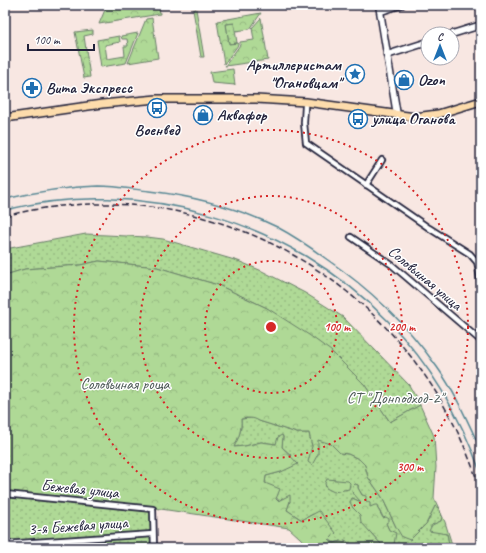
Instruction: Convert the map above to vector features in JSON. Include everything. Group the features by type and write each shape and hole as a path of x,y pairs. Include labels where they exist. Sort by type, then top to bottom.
{"main road":[{"path":"379,5 397,118"},
{"path":"460,32 481,25"},
{"path":"387,55 420,45"},
{"path":"397,118 438,114 481,101"},
{"path":"5,118 158,103 305,104 415,122 427,121 481,106"},
{"path":"5,123 88,109"}],"street":[{"path":"380,12 402,5"},
{"path":"305,104 304,123 306,144 366,186 470,254 478,266 481,288"},
{"path":"366,186 382,160"},
{"name":"Соловьиная улица","path":"351,236 392,265 481,341"},
{"name":"Бежевая улица","path":"5,494 153,509 153,534"},
{"path":"153,534 154,548"},
{"name":"3-я Бежевая улица","path":"5,544 153,534"}],"green space":[{"path":"107,5 146,5 147,9 159,7 160,14 99,24"},
{"path":"196,9 204,57 201,57 193,10"},
{"path":"261,13 250,29 236,31 234,23 226,24 229,44 238,43 238,45 224,64 217,21"},
{"path":"152,18 158,58 128,63 146,19"},
{"path":"261,18 268,60 225,66 240,45 240,42 254,40 252,28"},
{"path":"234,23 237,43 229,44 226,24"},
{"path":"93,30 93,34 84,36 90,77 84,78 75,32"},
{"path":"138,33 126,63 101,67 97,40 119,36 120,42 105,45 107,59 125,56 124,46 128,46 127,39 122,39 121,36"},
{"path":"233,69 235,85 212,83 210,72"},
{"name":"СТ \"Донподход-2\"","path":"86,234 163,239 238,261 262,271 305,293 343,317 409,385 420,405 390,422 364,384 267,308 218,285 157,267 99,261 80,265 25,269 5,275 5,249"},
{"name":"Соловьиная роща","path":"99,261 157,267 218,285 267,308 331,351 364,384 390,422 420,405 434,436 436,467 434,498 438,508 435,506 426,524 410,540 402,537 382,497 368,477 365,465 359,459 348,454 340,453 331,444 318,440 318,454 312,465 308,462 312,446 309,433 297,433 250,418 241,419 240,433 234,447 261,442 276,444 278,437 282,435 282,447 298,464 281,472 266,476 265,483 280,489 276,499 278,501 290,495 287,510 302,520 319,511 336,533 329,540 334,543 345,540 350,544 351,548 311,548 289,528 154,508 5,492 5,275 25,269 80,265"},
{"path":"255,418 259,421 297,433 309,433 312,446 318,439 331,444 340,453 348,454 359,459 365,465 368,477 382,497 396,527 410,540 426,524 435,506 439,508 442,517 441,521 432,525 438,532 447,534 450,548 351,548 350,544 345,540 334,543 329,539 313,514 302,520 287,510 290,501 282,498 279,501 265,483 266,476 281,472 291,455 282,447 282,435 276,444 261,442 233,447 240,433 241,419","holes":["355,484 358,485 358,488 370,508 378,509 389,530 382,545 370,532 360,515 353,508 352,498 361,502"]},
{"path":"327,479 348,481 350,483 349,489 334,492 326,488 325,483"},
{"path":"355,484 358,485 362,495 366,496 366,501 370,503 370,507 377,505 383,518 386,517 389,519 386,523 389,530 396,533 394,544 388,548 382,545 361,522 360,515 353,508 350,502 352,498 361,502 352,492"},
{"path":"5,492 154,508 154,548 5,548"},
{"path":"440,511 453,548 450,548 447,534 429,531 432,525 441,521 442,517"}],"waterway":[{"path":"5,199 63,189 98,186 117,187 182,196 247,214 277,227 302,242 357,282 386,307 412,335 444,377 461,407 481,450"},
{"path":"5,210 56,201 108,199 160,204 211,215 260,233 306,256 349,286 388,321 417,355 431,373 454,412 481,474"}],"railway":[{"path":"5,216 83,204 159,208 231,227 298,258 359,302 411,356 452,420 481,493"}],"place":[{"name":"Артиллеристам \"Огановцам\"","path":"355,74"},
{"name":"Ozon","path":"404,80"},
{"name":"Вита Экспресс","path":"32,88"},
{"name":"Военвед","path":"157,108"},
{"name":"Аквафор","path":"203,115"},
{"name":"улица Оганова","path":"358,119"}]}
